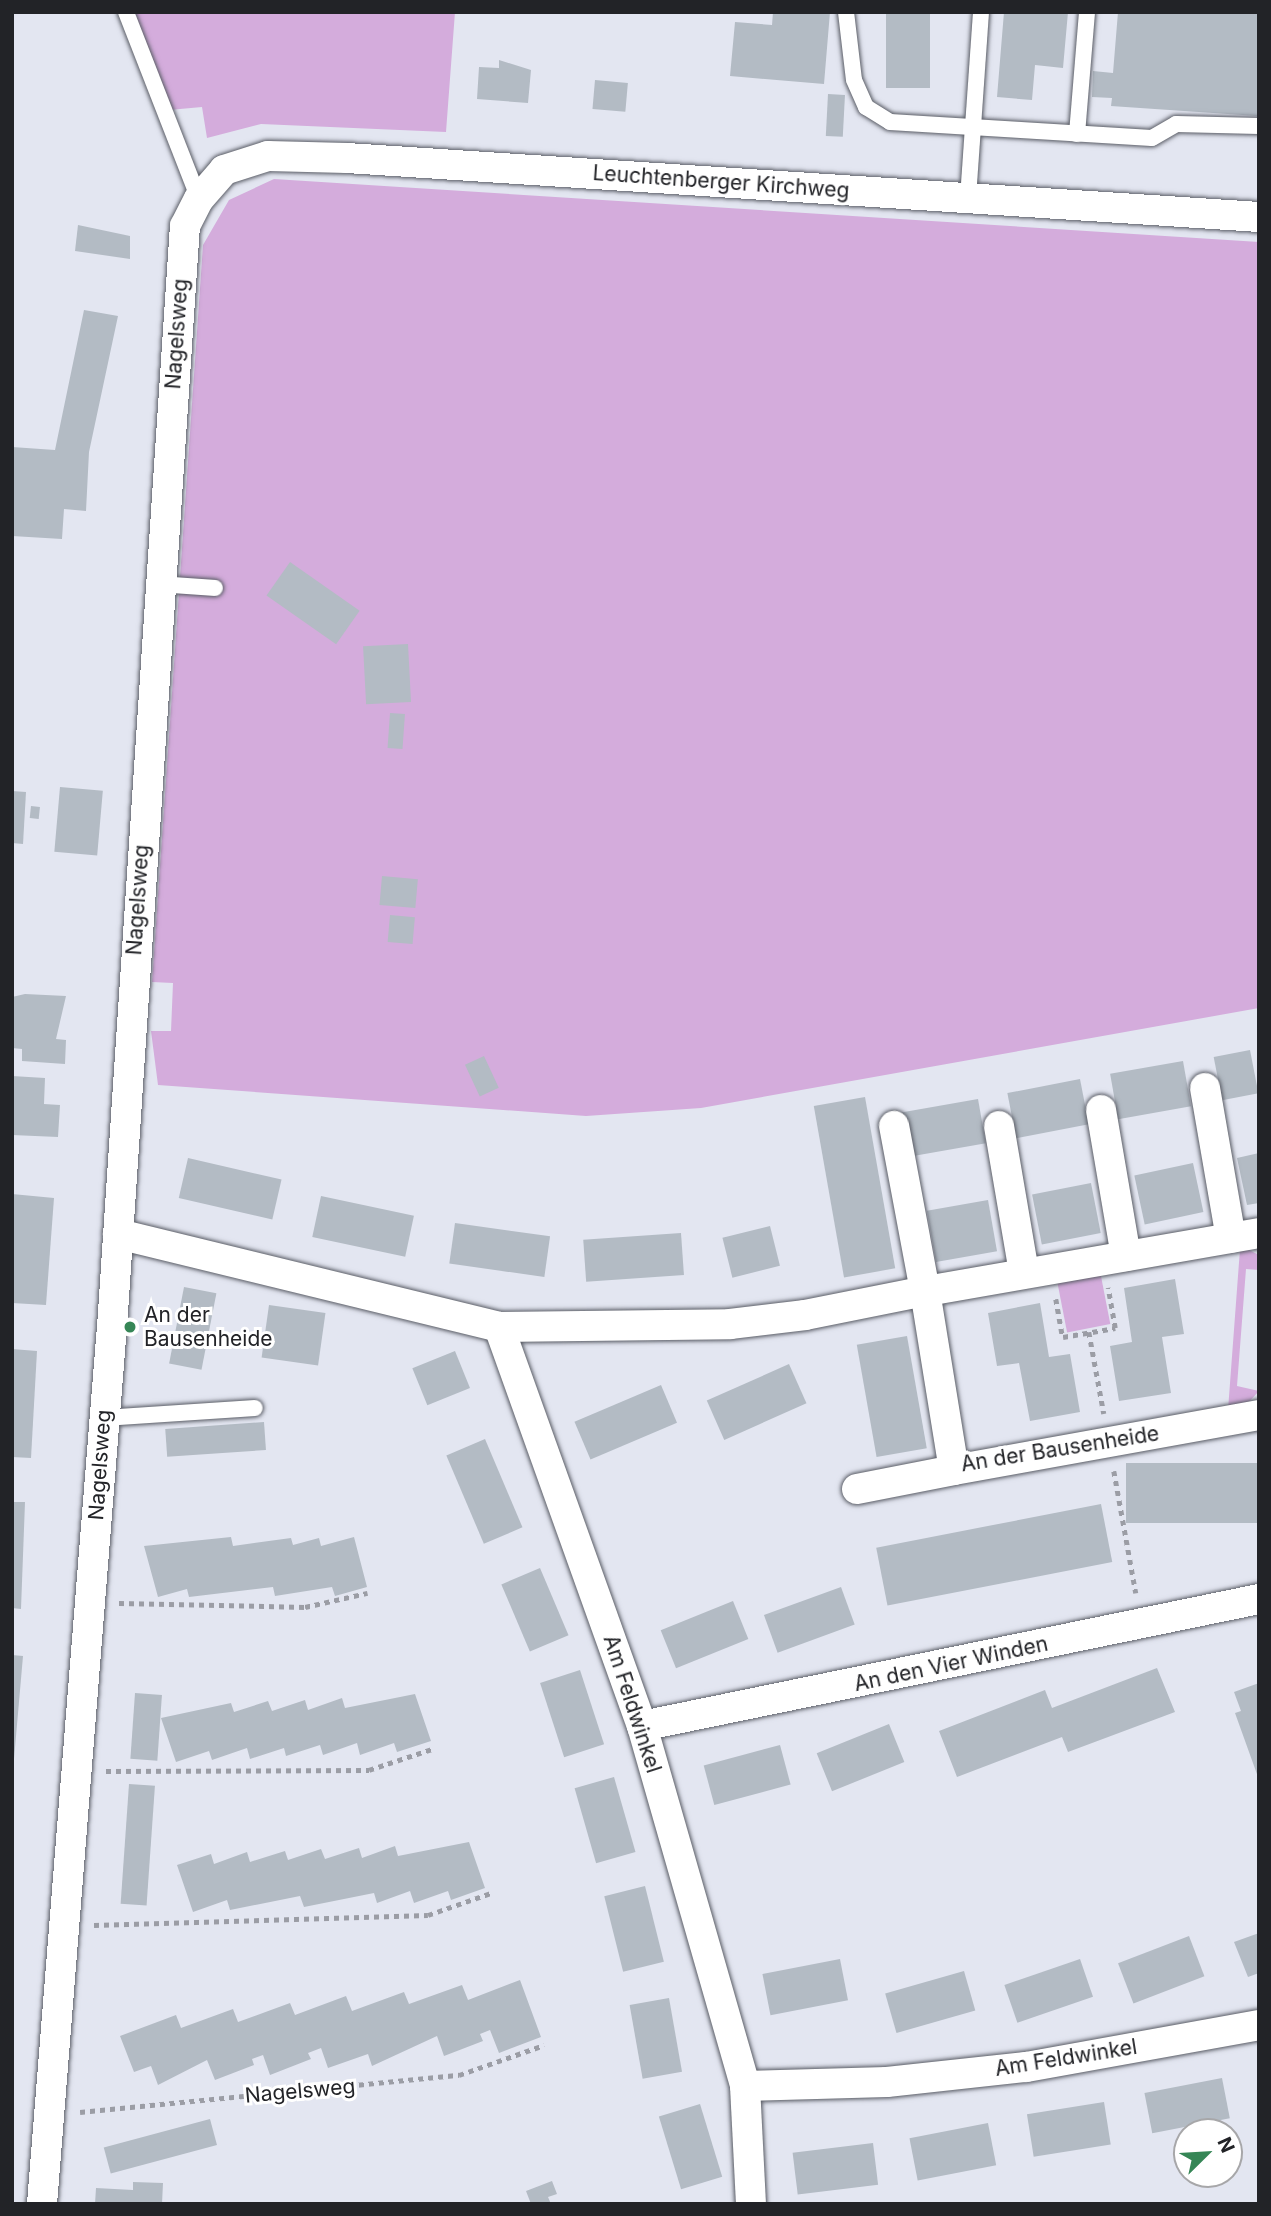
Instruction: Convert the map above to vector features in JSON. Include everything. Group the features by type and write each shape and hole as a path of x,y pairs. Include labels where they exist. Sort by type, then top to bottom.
{"street":[{"name":"Leuchtenberger Kirchweg","path":"199,199 224,170 268,156 1259,217"},
{"name":"Nagelsweg","path":"43,2204 118,1234 159,584 185,226 199,199"},
{"path":"118,1234 499,1327 730,1324 1245,1235 1205,1088"},
{"path":"1101,1110 1115,1258"},
{"name":"An der Bausenheide","path":"894,1126 925,1291 954,1470 1259,1415"},
{"path":"999,1126 1038,1271"},
{"name":"Am Feldwinkel","path":"499,1327 642,1726 745,2086 751,2204"},
{"path":"858,1489 954,1470"},
{"name":"An den Vier Winden","path":"642,1726 1259,1599"},
{"name":"Am Feldwinkel","path":"745,2086 887,2082 1026,2067 1259,2025"}],"lane":[{"path":"127,12 199,199"},
{"path":"846,12 854,80 866,107 890,122 1152,138 1176,124 1259,126"},
{"path":"968,198 981,12"},
{"path":"1077,134 1087,12"},
{"path":"159,584 215,588"},
{"path":"104,1418 255,1408"}],"path":[{"path":"1038,1271 1063,1337 1115,1328 1115,1258"},
{"path":"1089,1332 1141,1624"},
{"path":"90,1603 305,1607 367,1593"},
{"path":"77,1771 369,1770 432,1749"},
{"path":"65,1926 428,1915 491,1893"},
{"name":"Nagelsweg","path":"51,2114 459,2076 544,2045"}],"shaded area":[{"path":"132,12 455,12 446,132 261,124 207,138 202,107 169,110"},
{"path":"274,179 1259,242 1259,1008 701,1108 586,1116 158,1085 151,1031 171,1031 173,983 152,982 203,245 229,200"},
{"path":"1245,1248 1259,1255 1259,1270 1246,1269 1237,1386 1259,1391 1247,1404 1228,1410 1240,1249"},
{"path":"1100,1271 1110,1324 1067,1332 1057,1279"}],"building":[{"path":"773,12 830,12 824,84 730,76 735,22 772,25"},
{"path":"886,12 930,12 930,88 886,88"},
{"path":"1004,12 1068,12 1063,68 1035,65 1032,100 997,97"},
{"path":"1118,12 1259,12 1257,116 1111,106 1112,98 1092,97 1093,71 1113,73"},
{"path":"499,60 531,70 528,103 477,99 479,67 499,68"},
{"path":"595,80 628,83 625,112 592,109"},
{"path":"828,94 845,95 843,137 826,136"},
{"path":"78,225 130,236 130,259 75,251"},
{"path":"84,310 118,316 89,452 86,511 64,509 62,539 12,536 12,447 55,450"},
{"path":"290,562 360,611 336,644 266,596"},
{"path":"408,644 411,702 366,704 363,646"},
{"path":"390,713 405,714 403,749 388,748"},
{"path":"60,787 103,791 97,856 54,852"},
{"path":"12,791 26,792 23,844 12,843"},
{"path":"31,806 40,807 39,819 30,818"},
{"path":"382,876 418,879 415,908 379,905"},
{"path":"390,915 415,917 413,944 388,942"},
{"path":"25,994 66,996 56,1039 66,1040 65,1064 22,1061 22,1049 12,1048 12,997"},
{"path":"1250,1050 1258,1093 1222,1100 1214,1057"},
{"path":"484,1056 499,1088 480,1097 465,1065"},
{"path":"1183,1061 1191,1106 1118,1119 1110,1074"},
{"path":"12,1076 45,1078 44,1104 60,1105 58,1137 12,1135"},
{"path":"1080,1079 1089,1124 1016,1138 1007,1093"},
{"path":"865,1097 895,1268 844,1277 814,1106"},
{"path":"978,1099 986,1143 909,1157 901,1113"},
{"path":"1259,1153 1259,1203 1247,1205 1237,1158"},
{"path":"188,1158 282,1180 272,1220 179,1198"},
{"path":"1193,1163 1203,1212 1145,1224 1134,1175"},
{"path":"1091,1183 1101,1233 1042,1245 1032,1194"},
{"path":"12,1194 54,1198 46,1305 12,1303"},
{"path":"321,1196 414,1216 405,1257 312,1237"},
{"path":"988,1200 997,1251 936,1262 927,1211"},
{"path":"455,1223 550,1236 544,1277 449,1264"},
{"path":"770,1226 780,1266 732,1278 722,1238"},
{"path":"681,1233 684,1275 586,1282 583,1240"},
{"path":"1175,1279 1184,1334 1162,1337 1171,1393 1119,1401 1110,1346 1132,1342 1124,1288"},
{"path":"184,1287 216,1293 202,1370 169,1364"},
{"path":"1040,1303 1049,1357 1070,1354 1080,1412 1030,1421 1019,1363 997,1366 988,1313"},
{"path":"269,1305 325,1313 318,1365 262,1357"},
{"path":"907,1336 927,1448 877,1457 857,1345"},
{"path":"12,1349 37,1351 31,1458 12,1457"},
{"path":"455,1351 470,1388 427,1405 412,1368"},
{"path":"789,1364 806,1403 724,1440 707,1401"},
{"path":"661,1385 677,1423 590,1459 574,1422"},
{"path":"264,1422 266,1450 167,1457 165,1429"},
{"path":"485,1439 523,1527 484,1544 446,1455"},
{"path":"1126,1463 1259,1463 1259,1523 1126,1523"},
{"path":"12,1502 25,1502 21,1609 12,1608"},
{"path":"1101,1504 1112,1562 887,1606 876,1548"},
{"path":"231,1537 233,1546 291,1538 293,1545 319,1538 321,1546 354,1537 367,1587 335,1596 332,1587 275,1596 273,1587 189,1597 187,1589 158,1597 144,1546"},
{"path":"540,1568 569,1635 530,1652 501,1584"},
{"path":"841,1587 855,1625 778,1653 764,1615"},
{"path":"733,1601 748,1639 676,1668 661,1630"},
{"path":"12,1655 23,1656 14,1759 12,1758"},
{"path":"1157,1668 1175,1712 1068,1752 1062,1737 957,1777 939,1731 1045,1690 1052,1708"},
{"path":"580,1670 604,1744 564,1757 540,1683"},
{"path":"1259,1683 1258,1777 1235,1713 1241,1711 1234,1692"},
{"path":"135,1693 162,1695 157,1761 130,1759"},
{"path":"415,1694 431,1741 397,1752 394,1743 360,1755 357,1743 323,1755 320,1745 286,1756 284,1748 250,1759 247,1748 212,1760 209,1751 176,1762 161,1718 231,1703 234,1712 268,1701 272,1711 305,1700 308,1710 342,1698 345,1708"},
{"path":"889,1724 904,1762 832,1791 817,1753"},
{"path":"780,1745 791,1785 714,1805 704,1765"},
{"path":"614,1777 635,1852 596,1863 575,1788"},
{"path":"129,1784 155,1786 147,1906 121,1904"},
{"path":"469,1842 485,1888 451,1900 448,1891 414,1903 410,1891 377,1903 374,1893 304,1907 300,1896 230,1910 227,1900 193,1912 177,1865 211,1854 214,1864 247,1852 250,1862 285,1851 288,1860 321,1849 325,1859 359,1848 362,1858 395,1846 398,1856"},
{"path":"645,1886 664,1962 623,1972 604,1896"},
{"path":"1259,1933 1259,1973 1248,1977 1234,1942"},
{"path":"1189,1936 1204,1976 1133,2003 1118,1963"},
{"path":"840,1959 848,2000 770,2015 762,1974"},
{"path":"1080,1959 1093,1997 1017,2023 1004,1985"},
{"path":"964,1971 975,2010 896,2033 885,1994"},
{"path":"520,1980 541,2037 499,2053 490,2030 480,2034 483,2041 444,2056 437,2036 372,2066 368,2054 328,2068 321,2048 308,2053 311,2059 270,2075 263,2055 252,2059 254,2065 215,2080 207,2060 158,2085 151,2066 134,2072 120,2036 176,2015 181,2028 233,2009 238,2022 290,2003 295,2015 346,1996 352,2011 404,1992 409,2004 462,1985 468,2000"},
{"path":"669,1998 682,2072 643,2079 630,2005"},
{"path":"1222,2078 1230,2118 1173,2118 1173,2129 1152,2133 1144,2093"},
{"path":"1104,2102 1111,2144 1034,2157 1027,2114"},
{"path":"700,2104 722,2177 681,2189 659,2117"},
{"path":"210,2119 217,2145 111,2174 104,2147"},
{"path":"988,2123 996,2165 918,2180 909,2138"},
{"path":"873,2143 878,2185 798,2195 793,2153"},
{"path":"552,2181 557,2194 548,2197 551,2204 531,2204 526,2191"},
{"path":"133,2182 163,2183 162,2204 95,2204 96,2188 133,2190"}],"place":[{"name":"An der Bausenheide","path":"130,1327"}]}
